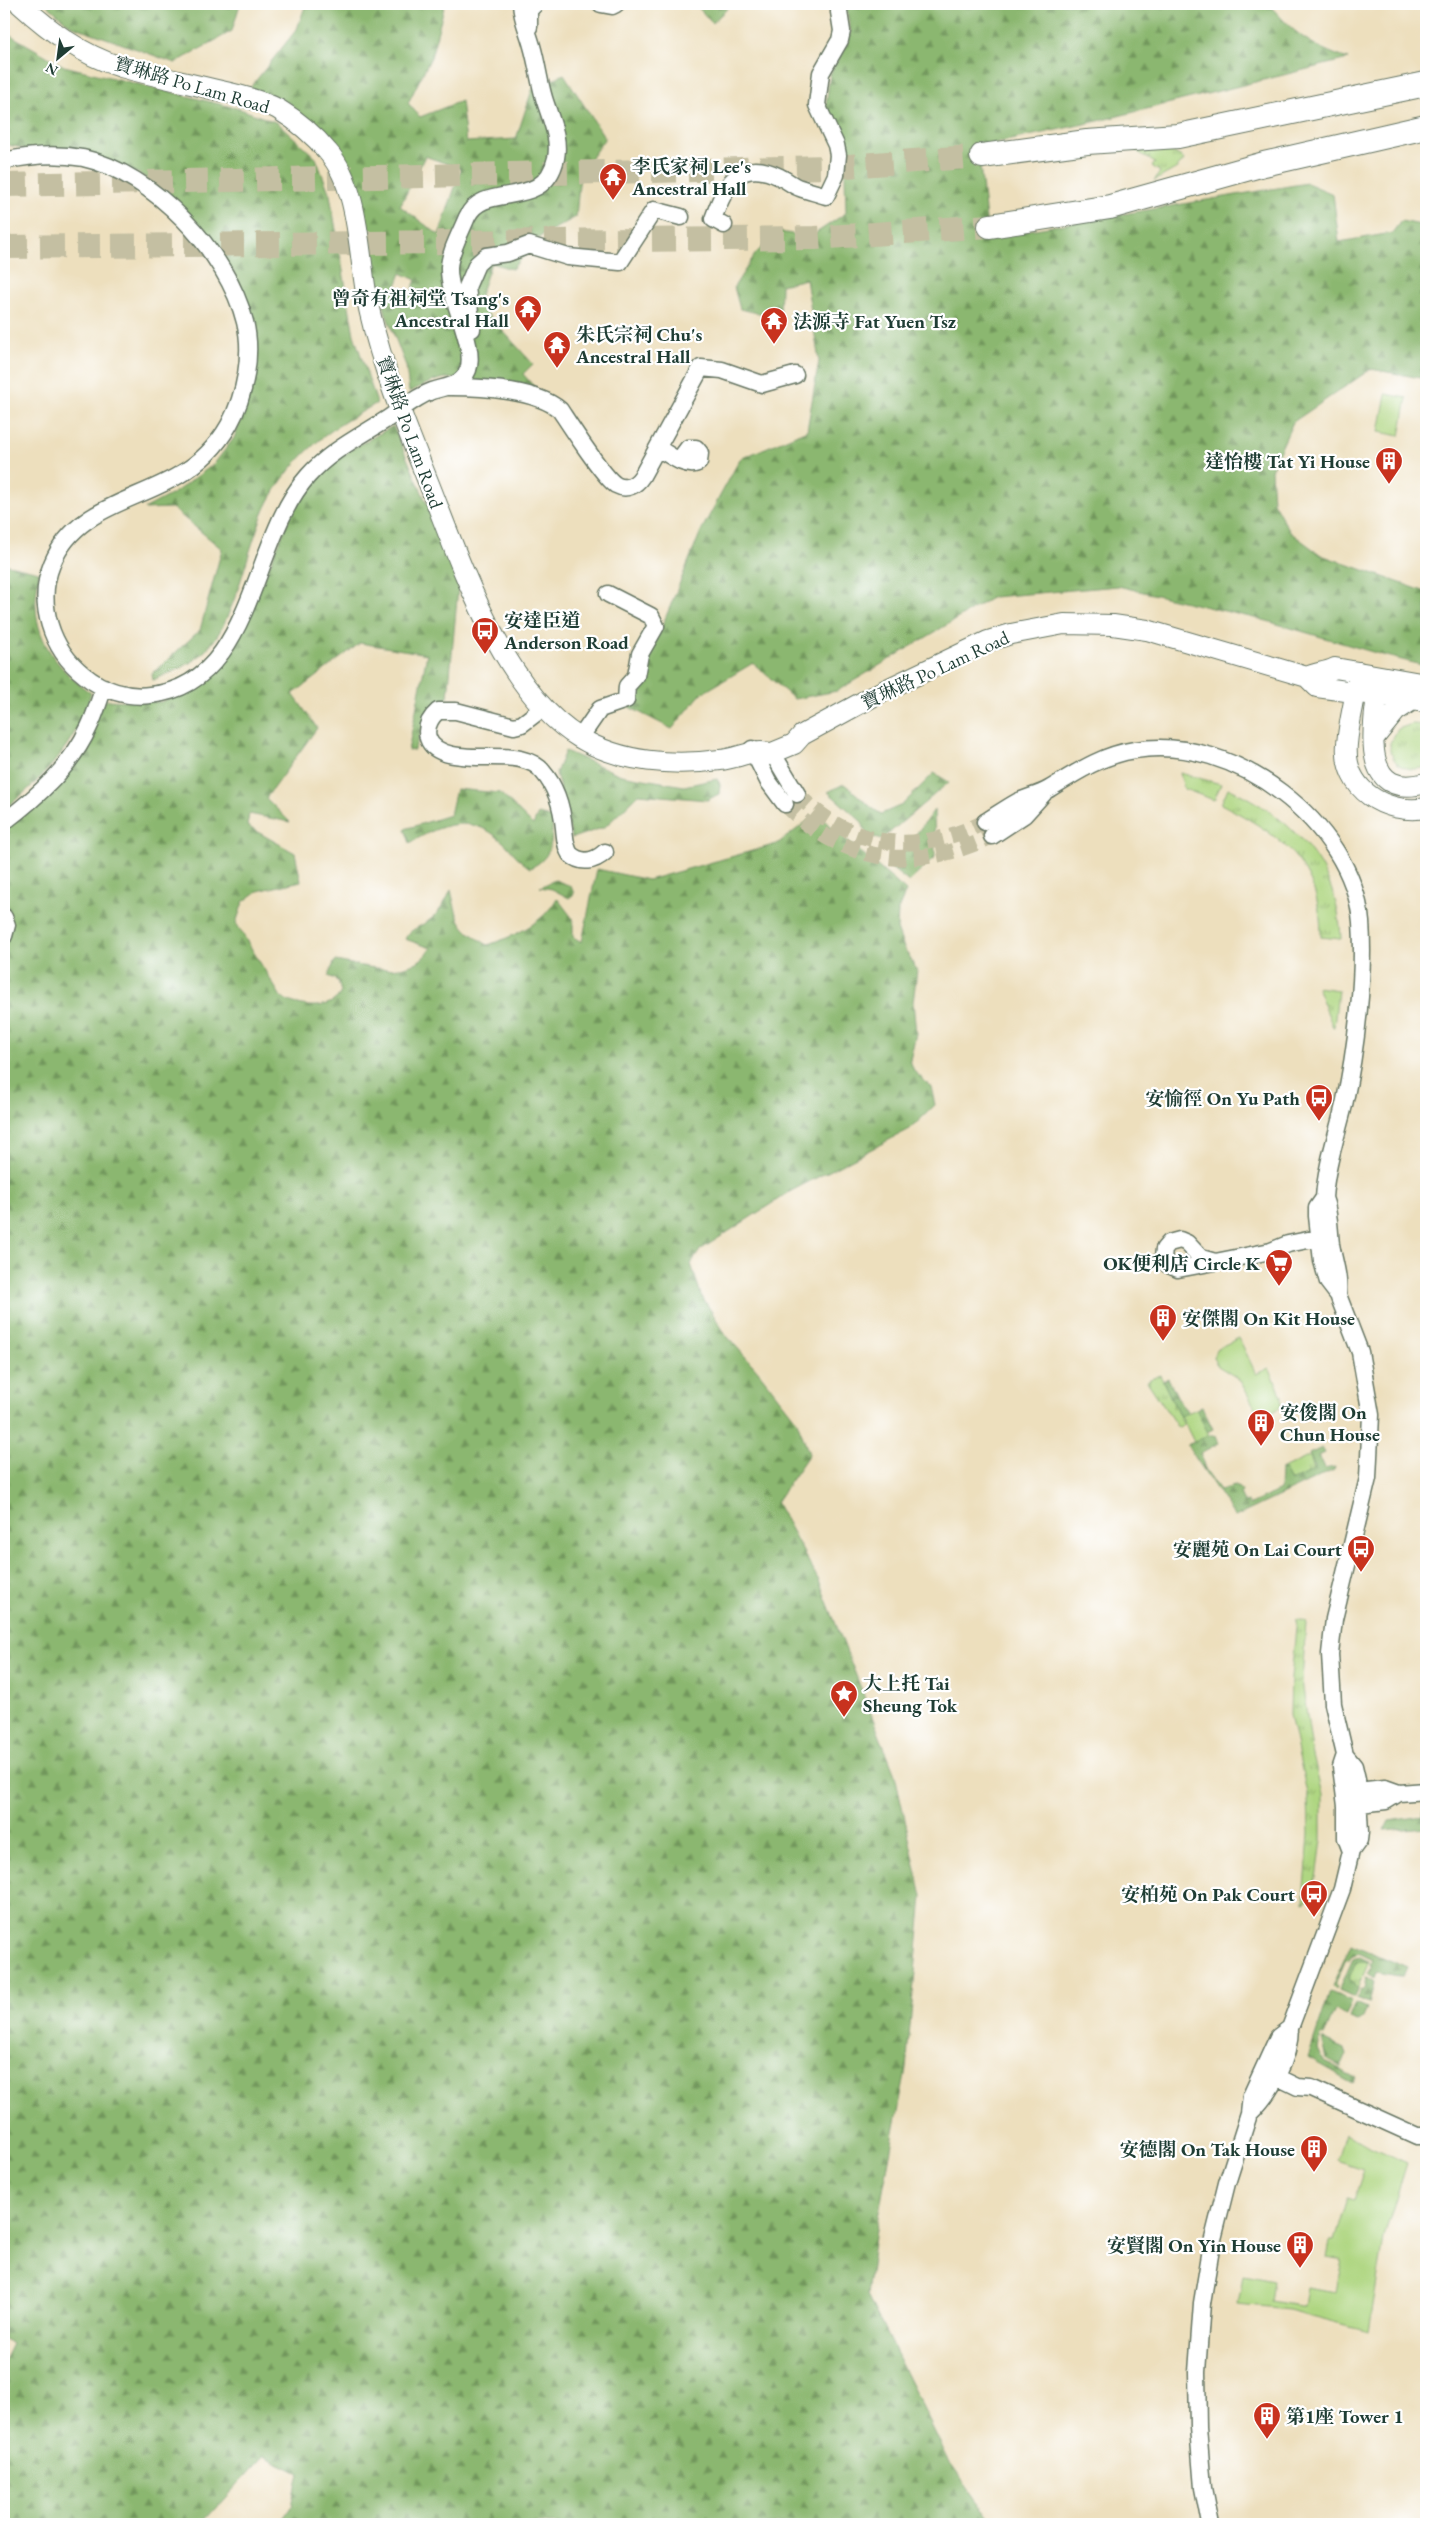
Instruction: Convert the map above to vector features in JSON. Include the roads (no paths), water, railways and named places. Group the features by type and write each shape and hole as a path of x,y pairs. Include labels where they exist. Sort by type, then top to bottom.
{"highway":[{"path":"982,156 1087,142 1178,136 1426,84"},
{"path":"990,226 1110,207 1264,164 1426,127"}],"main road":[{"name":"寶琳路 Po Lam Road","path":"20,4 70,44 93,56 120,66 241,96 277,108 304,128 330,153 342,174 350,196 366,300 385,373 450,539 490,628 514,672 543,708 580,738 600,748 636,759 687,763 763,755 794,744 802,735 881,692 988,641 1019,632 1064,624 1113,625 1147,630 1316,675 1317,687 1357,683 1426,684"},
{"name":"寶琳路 Po Lam Road","path":"1357,683 1377,697 1418,702"},
{"path":"1357,683 1347,746 1352,774 1360,787 1370,797 1390,807 1412,810 1426,808"},
{"path":"1377,697 1374,761 1387,778 1406,786 1426,783"},
{"path":"1374,738 1396,711 1418,702"}],"street":[{"path":"521,4 522,21 532,46"},
{"path":"471,350 454,301 449,266 469,212 483,200 532,190 542,183 551,172 556,157 555,129 543,94 532,46 528,16 529,10 535,4"},
{"path":"601,4 612,6 616,4"},
{"path":"724,225 712,219 730,182 745,172 753,170 771,173 798,188 826,196 836,175 838,155 836,145 817,106 821,73 840,40 842,32 839,12 840,4"},
{"path":"4,161 27,156 56,155 85,159 131,177 154,192 197,237 226,275 237,297 246,325 248,352 240,400 229,425 214,446 178,476 86,520 69,535 52,563 46,600 48,622 52,633 81,674 104,688 129,695 159,694 186,685 206,672 223,653 235,630 278,521 293,494 326,458 434,390 451,388 531,395 551,403 560,410 609,479 624,487 638,482 701,368 722,370 762,384 795,375"},
{"path":"451,388 468,369 473,333 467,287 477,264 486,256 508,253 529,245 568,257 620,262 654,210 681,216"},
{"path":"658,448 679,460"},
{"path":"580,738 600,709 626,700 628,695 627,686 636,676 640,654 656,626 656,622 651,616 608,594"},
{"path":"4,822 40,793 77,748 88,728 104,688"},
{"path":"543,708 522,724 514,726 456,711 438,711 428,725 427,735 430,743 438,749 457,756 506,757 533,764 542,770 557,793 570,854 576,859 593,860 605,852"},
{"path":"988,829 1024,816 1047,790 1078,770 1108,756 1151,748 1181,749 1233,765 1270,786 1311,818 1342,858 1355,889 1361,922 1360,980 1351,1061 1324,1198 1317,1208 1325,1241 1328,1282 1338,1295 1353,1332 1365,1373 1371,1436 1365,1492 1334,1619 1330,1654 1333,1704 1345,1756 1354,1766 1352,1798 1359,1840 1351,1851 1342,1889 1290,2028 1290,2043 1272,2067 1266,2096 1249,2114 1227,2183 1212,2243 1202,2304 1196,2372 1203,2488 1210,2524"},
{"path":"763,755 791,799 768,781 763,755"},
{"path":"4,917 6,925 4,936"},
{"path":"1215,1262 1201,1258 1187,1243 1180,1240 1172,1241 1166,1246 1163,1257 1167,1264 1174,1268 1182,1268 1215,1262 1271,1251 1288,1244 1325,1241"},
{"path":"1182,1268 1192,1259 1192,1249"},
{"path":"1352,1798 1386,1801 1400,1793 1426,1790"},
{"path":"1272,2067 1298,2087 1312,2088 1423,2139"}],"tunnel":[{"path":"4,185 834,167 982,156"},
{"path":"4,247 815,238 990,226"},
{"path":"797,794 818,812 839,826 862,836 885,841 909,843 934,840 959,833 985,822"},
{"path":"785,804 808,824 832,840 857,850 883,856 909,858 936,855 992,836"}],"place":[{"name":"李氏家祠 Lee's Ancestral Hall","path":"613,201"},
{"name":"曾奇有祖祠堂 Tsang's Ancestral Hall","path":"528,333"},
{"name":"法源寺 Fat Yuen Tsz","path":"774,345"},
{"name":"朱氏宗祠 Chu's Ancestral Hall","path":"557,369"},
{"name":"達怡樓 Tat Yi House","path":"1389,485"},
{"name":"安達臣道 Anderson Road","path":"485,655"},
{"name":"安愉徑 On Yu Path","path":"1319,1122"},
{"name":"OK便利店 Circle K","path":"1279,1287"},
{"name":"安傑閣 On Kit House","path":"1163,1342"},
{"name":"安俊閣 On Chun House","path":"1261,1447"},
{"name":"安麗苑 On Lai Court","path":"1361,1573"},
{"name":"大上托 Tai Sheung Tok","path":"844,1718"},
{"name":"安柏苑 On Pak Court","path":"1314,1918"},
{"name":"安德閣 On Tak House","path":"1314,2173"},
{"name":"安賢閣 On Yin House","path":"1300,2269"},
{"name":"第1座 Tower 1","path":"1267,2440"}]}
